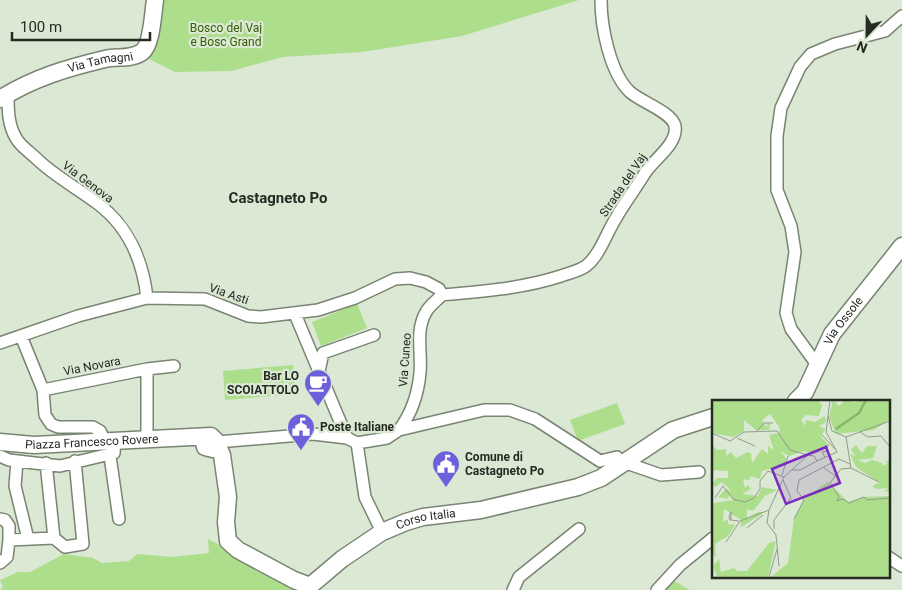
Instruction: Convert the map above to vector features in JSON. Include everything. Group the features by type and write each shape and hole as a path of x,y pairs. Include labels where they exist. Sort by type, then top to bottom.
{"street":[{"name":"Via Tamagni","path":"4,96 38,78 107,58 130,57 143,52 148,45 155,0"},
{"name":"Strada del Vaj","path":"442,295 501,291 550,279 586,266 595,256 617,216 649,167 671,143 675,127 673,121 668,115 630,92 620,79 602,28 601,0"},
{"path":"818,366 791,329 786,313 795,252 791,226 777,190 777,136 781,108 800,68 811,54 835,44 885,31 902,16"},
{"name":"Via Genova","path":"4,96 16,139 47,168 99,204 121,227 139,257 144,274 147,298"},
{"name":"Via Ossole","path":"797,400 805,392 832,334 902,246"},
{"name":"Via Asti","path":"0,343 78,316 147,298 204,299 252,317 295,314 318,310 355,298 394,279 410,278 426,282 439,289 442,295"},
{"name":"Via Cuneo","path":"399,430 410,416 416,395 420,372 419,340 422,322 426,310 442,295"},
{"path":"295,314 352,441 366,497 382,532"},
{"path":"319,371 323,353 374,335"},
{"path":"21,336 43,390 45,416 51,424 58,427 93,427 100,431 110,446 119,519"},
{"name":"Via Novara","path":"43,390 147,369 174,366"},
{"path":"147,369 147,438"},
{"path":"212,444 313,434 352,441 387,438 399,430 484,410 510,410 535,419 600,461 617,457 624,463 662,475 699,472"},
{"name":"Corso Italia","path":"212,444 222,463 228,497 226,522 228,540 238,550 312,588 342,560 382,532 423,517 481,510 578,487 601,478 674,430 712,417"},
{"name":"Piazza Francesco Rovere","path":"0,442 34,445 110,446 147,438 184,439 212,444"},
{"path":"28,539 15,486 6,460 60,466 110,446"},
{"path":"10,540 54,538 65,547 83,544 74,461"},
{"path":"46,463 54,538"},
{"path":"0,519 5,520 8,526 10,540 7,557 0,563"},
{"path":"514,590 520,577 579,529"},
{"path":"657,590 680,565 712,539"},
{"path":"890,558 902,566"}],"green space":[{"name":"Bosco del Vaj e Bosc Grand","path":"152,0 579,0 462,36 362,52 283,57 231,71 175,72 139,54"},
{"path":"357,304 367,328 321,346 312,322"},
{"path":"293,365 296,394 225,400 223,371"},
{"path":"617,403 625,424 578,441 570,420"},
{"path":"208,539 305,590 0,590 3,587 0,580 18,572 30,572 64,554 93,558 102,563 129,561 137,554 172,557 209,553"},
{"path":"674,581 690,590 665,590"}],"place":[{"name":"Bar LO SCOIATTOLO","path":"318,407"},
{"name":"Poste Italiane","path":"301,451"},
{"name":"Comune di Castagneto Po","path":"446,488"}],"district":[{"name":"Castagneto Po","path":"278,198"}]}
